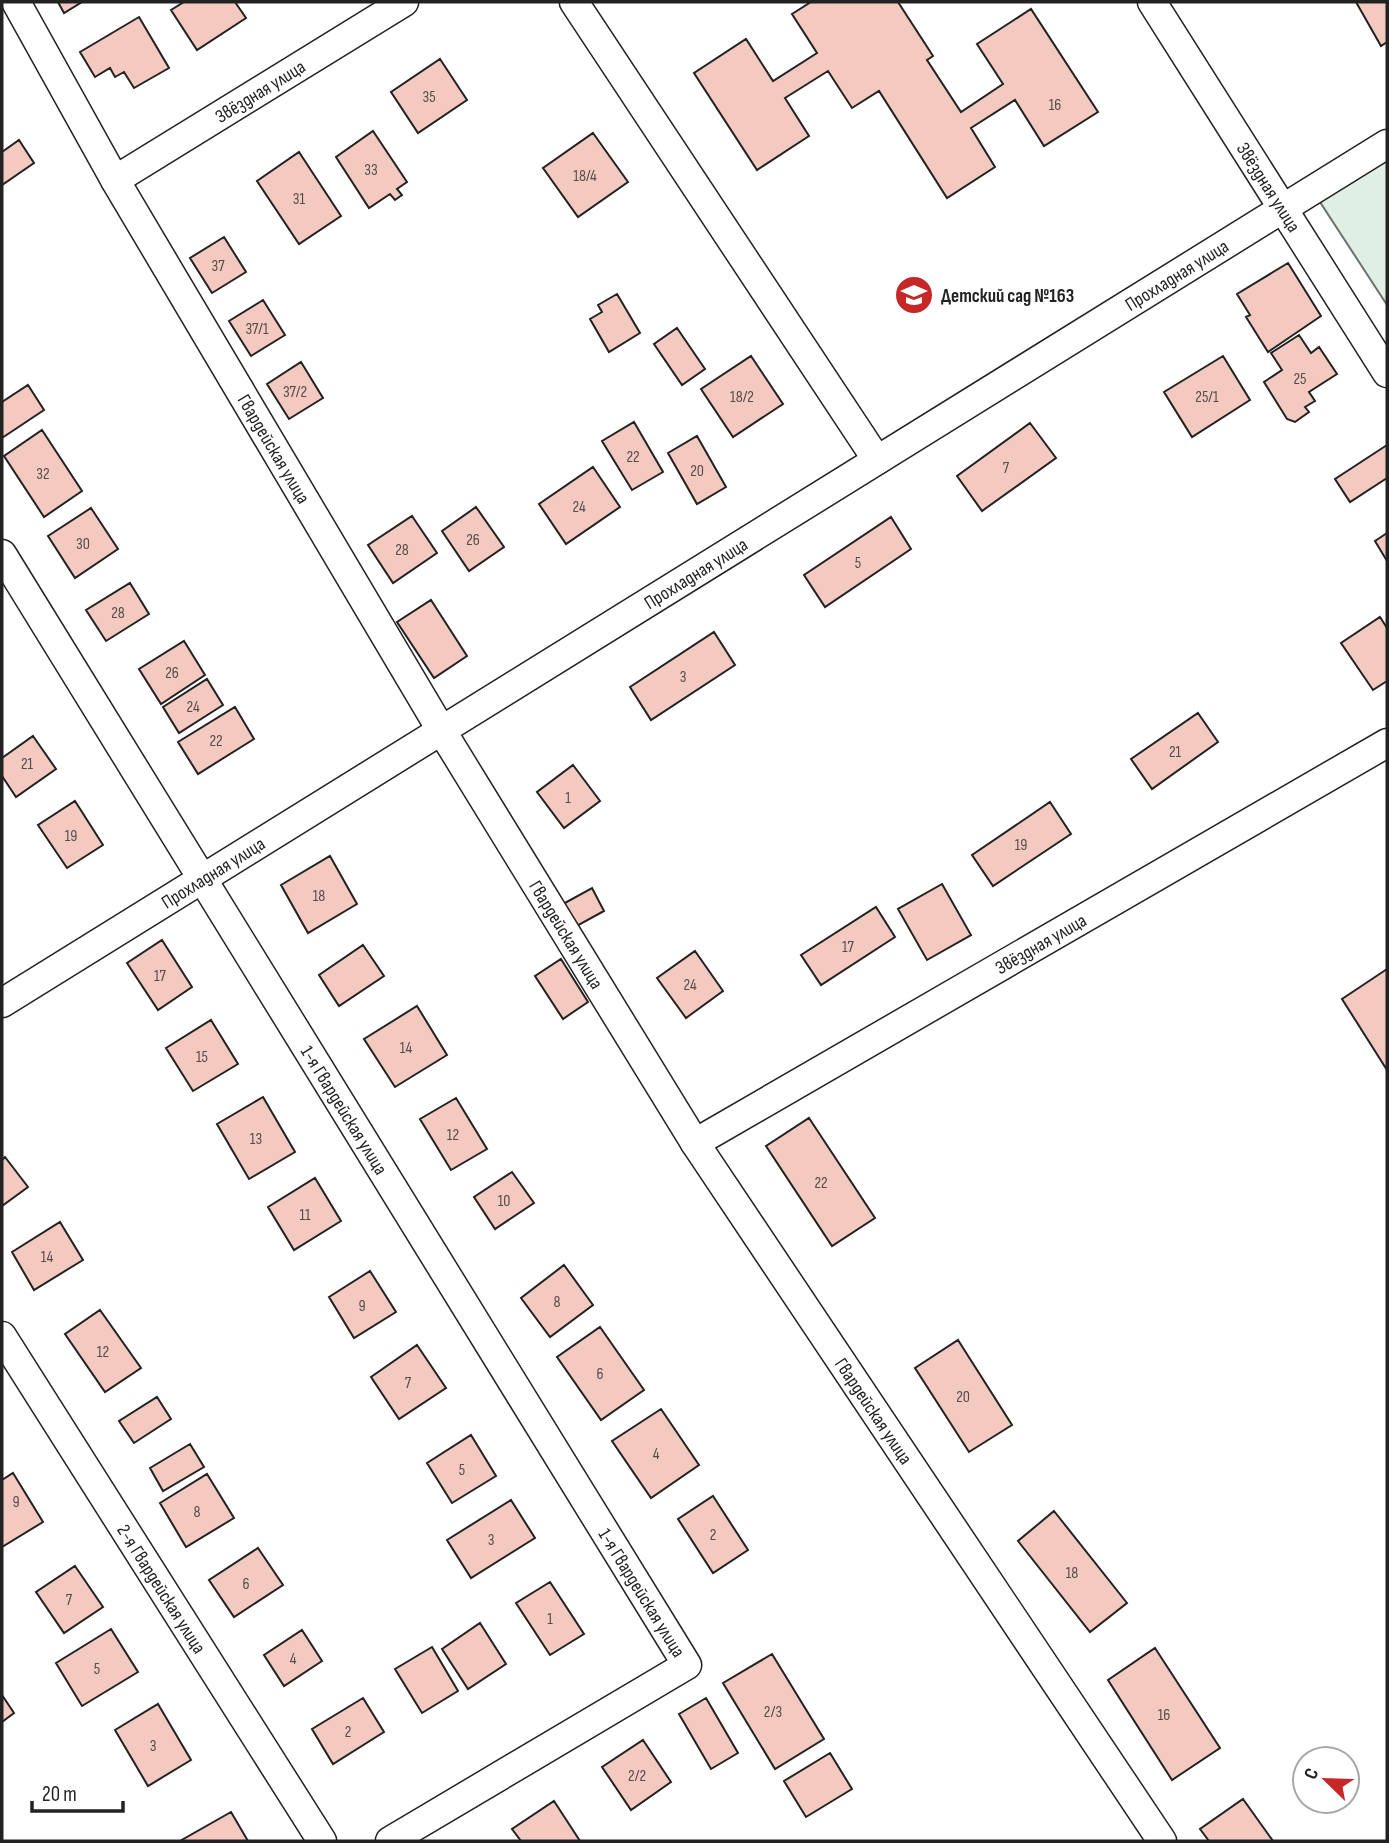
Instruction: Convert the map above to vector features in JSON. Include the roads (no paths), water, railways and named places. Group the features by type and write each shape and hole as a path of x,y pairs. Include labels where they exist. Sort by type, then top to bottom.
{"street":[{"name":"Гвардейская улица","path":"16,2 115,180 440,729 695,1143 1163,1841"},
{"name":"Звёздная улица","path":"115,180 404,2"},
{"path":"574,2 877,460"},
{"name":"Звёздная улица","path":"1152,2 1387,373"},
{"name":"Прохладная улица","path":"2,1003 440,729 1285,210 1387,144"},
{"name":"1-я Гвардейская улица","path":"2,554 687,1665 390,1841"},
{"name":"Звёздная улица","path":"695,1143 1387,743"},
{"name":"2-я Гвардейская улица","path":"2,1336 322,1841"}],"place":[{"name":"Детский cад №163","path":"914,295"}]}
